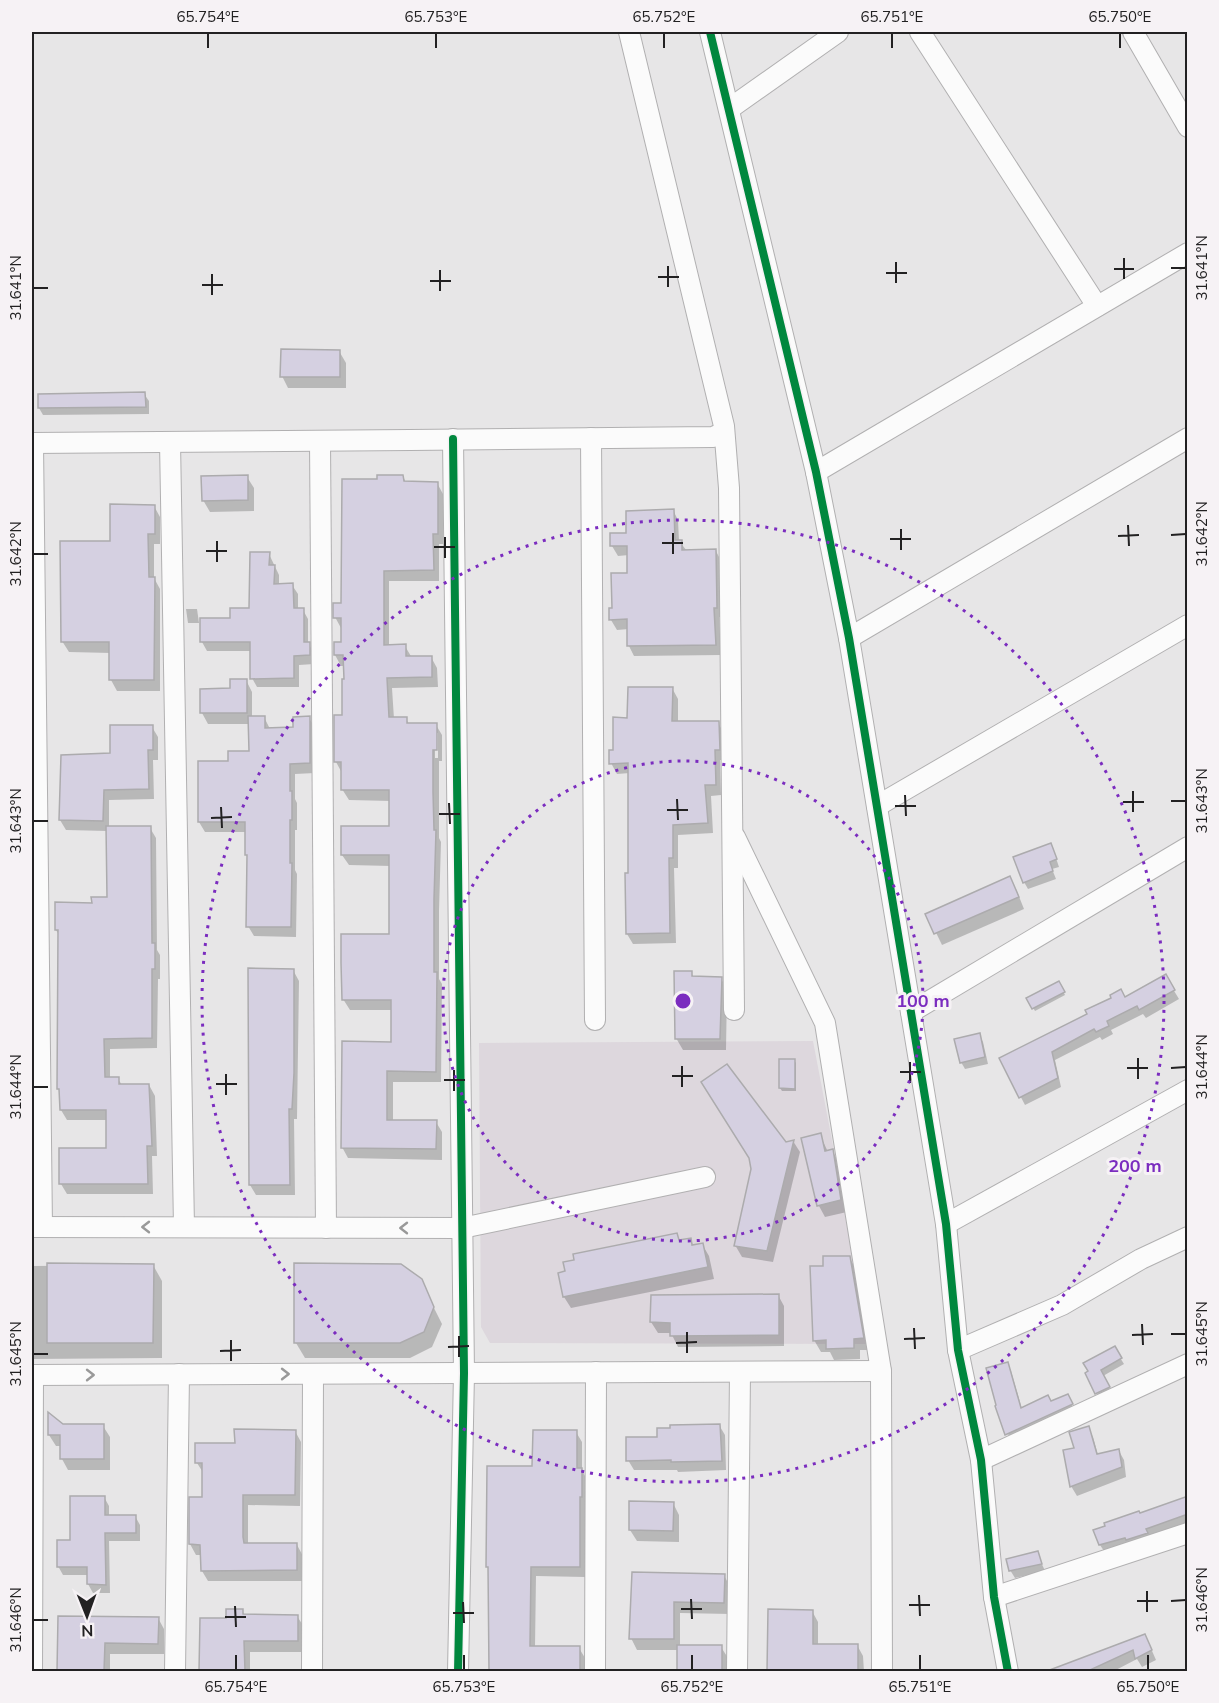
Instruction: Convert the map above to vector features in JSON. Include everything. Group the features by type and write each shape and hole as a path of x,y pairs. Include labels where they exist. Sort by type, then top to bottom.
{"street":[{"path":"629,32 724,432 729,488 734,1010"},
{"path":"710,32 816,471 849,638 946,1224 958,1350 981,1460 994,1597 1008,1671"},
{"path":"729,109 838,32"},
{"path":"920,32 1097,306"},
{"path":"1133,32 1188,127"},
{"path":"816,471 1188,253"},
{"path":"705,1177 462,1228 37,1227 32,442 320,442 713,437 724,432"},
{"path":"591,438 595,1020"},
{"path":"849,638 1188,438"},
{"path":"453,439 464,1373 458,1671"},
{"path":"170,442 184,1227"},
{"path":"320,442 326,1228"},
{"path":"877,806 1188,625"},
{"path":"732,832 825,1023 881,1371 882,1671"},
{"path":"911,1012 1188,847"},
{"path":"946,1224 1188,1090"},
{"path":"958,1350 1062,1305 1141,1259 1188,1237"},
{"path":"981,1460 1188,1364"},
{"path":"32,1671 32,1375 881,1371"},
{"path":"595,1671 596,1372"},
{"path":"737,1671 740,1372"},
{"path":"176,1671 179,1374"},
{"path":"312,1671 313,1374"},
{"path":"994,1597 1188,1533"}],"shaded area":[{"path":"813,1041 871,1344 490,1343 481,1327 479,1043"}],"building":[{"path":"281,349 340,350 340,377 280,377"},
{"path":"145,392 146,407 38,408 38,394"},
{"path":"248,475 248,500 202,501 201,476"},
{"path":"377,475 403,475 404,481 438,482 438,534 433,534 434,570 384,571 384,645 406,644 406,656 432,656 432,677 387,678 389,717 407,717 407,723 437,723 437,750 433,750 434,830 436,830 434,972 437,972 436,1072 387,1071 387,1120 437,1120 436,1149 341,1148 342,1041 391,1042 391,1000 342,1000 341,963 341,934 389,934 389,855 341,855 341,826 389,826 389,790 341,790 341,762 334,762 334,715 342,715 342,679 344,679 343,655 334,655 334,642 341,642 341,618 333,618 333,603 341,603 342,479 377,479"},
{"path":"110,504 155,505 155,534 148,534 149,577 155,577 154,680 109,680 109,642 61,642 60,541 110,541"},
{"path":"674,509 675,540 682,540 682,550 716,549 717,608 714,608 716,645 627,646 627,619 609,620 609,608 612,608 611,573 627,573 627,546 610,546 610,533 626,533 626,511"},
{"path":"250,552 270,552 269,565 275,565 274,584 293,583 294,608 304,608 304,642 310,642 310,655 294,656 294,678 250,679 250,642 200,642 200,618 230,618 230,608 249,608"},
{"path":"230,679 247,679 247,713 200,713 200,689 230,688"},
{"path":"628,687 673,687 672,721 719,721 720,750 715,750 716,785 705,785 708,823 673,825 673,858 669,858 670,933 626,934 628,763 609,764 609,750 613,750 613,717 627,718"},
{"path":"248,716 265,716 265,728 293,727 293,717 310,716 310,763 290,764 290,791 292,791 291,927 246,927 245,822 198,822 198,761 228,761 228,751 249,751"},
{"path":"110,725 153,725 153,750 148,750 149,789 104,790 103,821 59,820 61,755 110,753"},
{"path":"106,826 151,826 152,943 155,943 155,969 152,969 152,1038 104,1039 105,1077 119,1077 119,1084 149,1084 152,1146 147,1146 148,1184 59,1184 59,1148 106,1148 106,1110 60,1110 59,1089 57,1089 58,930 55,930 55,902 92,903 91,897 107,897"},
{"path":"1051,843 1057,859 1050,862 1053,871 1023,883 1013,857"},
{"path":"1010,876 1019,897 934,934 925,914"},
{"path":"248,968 294,969 294,1073 292,1109 289,1109 290,1185 249,1185"},
{"path":"674,971 692,971 692,976 722,977 720,1039 675,1039"},
{"path":"1166,974 1175,990 1139,1010 1137,1006 1107,1021 1109,1026 1096,1032 1094,1029 1052,1052 1058,1078 1019,1098 999,1058 1087,1014 1085,1010 1111,998 1110,995 1121,989 1125,997"},
{"path":"1059,981 1065,992 1032,1009 1026,998"},
{"path":"980,1033 985,1057 960,1063 954,1039"},
{"path":"779,1059 795,1059 795,1089 779,1088"},
{"path":"727,1064 786,1142 794,1140 767,1251 734,1246 751,1169 749,1158 701,1082"},
{"path":"821,1133 825,1151 833,1149 841,1200 817,1206 801,1138"},
{"path":"677,1233 679,1240 691,1238 692,1245 703,1243 708,1267 563,1297 558,1273 565,1271 563,1262 574,1260 573,1254"},
{"path":"823,1256 850,1256 864,1338 854,1339 854,1348 826,1349 826,1340 813,1341 810,1266 823,1266"},
{"path":"47,1263 154,1264 153,1343 47,1343"},
{"path":"294,1263 401,1264 422,1279 434,1307 424,1332 400,1343 294,1343"},
{"path":"779,1294 779,1335 670,1336 670,1323 650,1322 651,1295"},
{"path":"1115,1346 1122,1358 1101,1370 1110,1387 1095,1394 1083,1363"},
{"path":"1008,1362 1021,1408 1048,1395 1051,1401 1068,1394 1073,1404 1005,1435 986,1368"},
{"path":"48,1412 63,1424 104,1424 104,1459 60,1459 60,1435 48,1435"},
{"path":"720,1424 722,1461 626,1461 626,1437 657,1437 657,1428 670,1428 670,1425"},
{"path":"1089,1426 1097,1454 1119,1449 1122,1467 1070,1487 1063,1450 1074,1448 1069,1432"},
{"path":"234,1429 296,1430 295,1495 243,1495 243,1537 244,1543 297,1543 297,1570 201,1571 200,1545 189,1544 189,1497 202,1497 202,1463 195,1463 195,1443 235,1443"},
{"path":"533,1430 577,1430 577,1468 582,1468 582,1497 580,1497 580,1567 531,1567 530,1646 580,1646 580,1671 489,1671 488,1567 486,1567 487,1466 532,1466"},
{"path":"70,1496 105,1496 105,1515 136,1515 136,1533 105,1533 106,1585 87,1584 87,1567 57,1567 57,1540 70,1540"},
{"path":"1188,1496 1188,1514 1146,1529 1148,1533 1099,1545 1093,1530 1105,1526 1104,1523"},
{"path":"629,1501 674,1502 673,1531 629,1530"},
{"path":"1038,1551 1042,1564 1009,1571 1006,1559"},
{"path":"632,1572 725,1574 724,1603 674,1602 674,1639 629,1639"},
{"path":"226,1609 243,1609 243,1614 298,1615 298,1641 244,1641 245,1671 199,1671 200,1618 226,1618"},
{"path":"768,1609 813,1610 813,1644 858,1644 858,1671 767,1671"},
{"path":"58,1616 159,1617 158,1644 105,1643 104,1671 57,1671"},
{"path":"1145,1634 1152,1650 1135,1659 1133,1650 1088,1671 1047,1671"},
{"path":"677,1645 722,1645 722,1671 677,1671"}],"cycle path":[{"path":"710,32 816,472 849,638 946,1224 958,1350 981,1460 994,1597 1008,1672"},
{"path":"453,439 464,1373 458,1672"}]}
